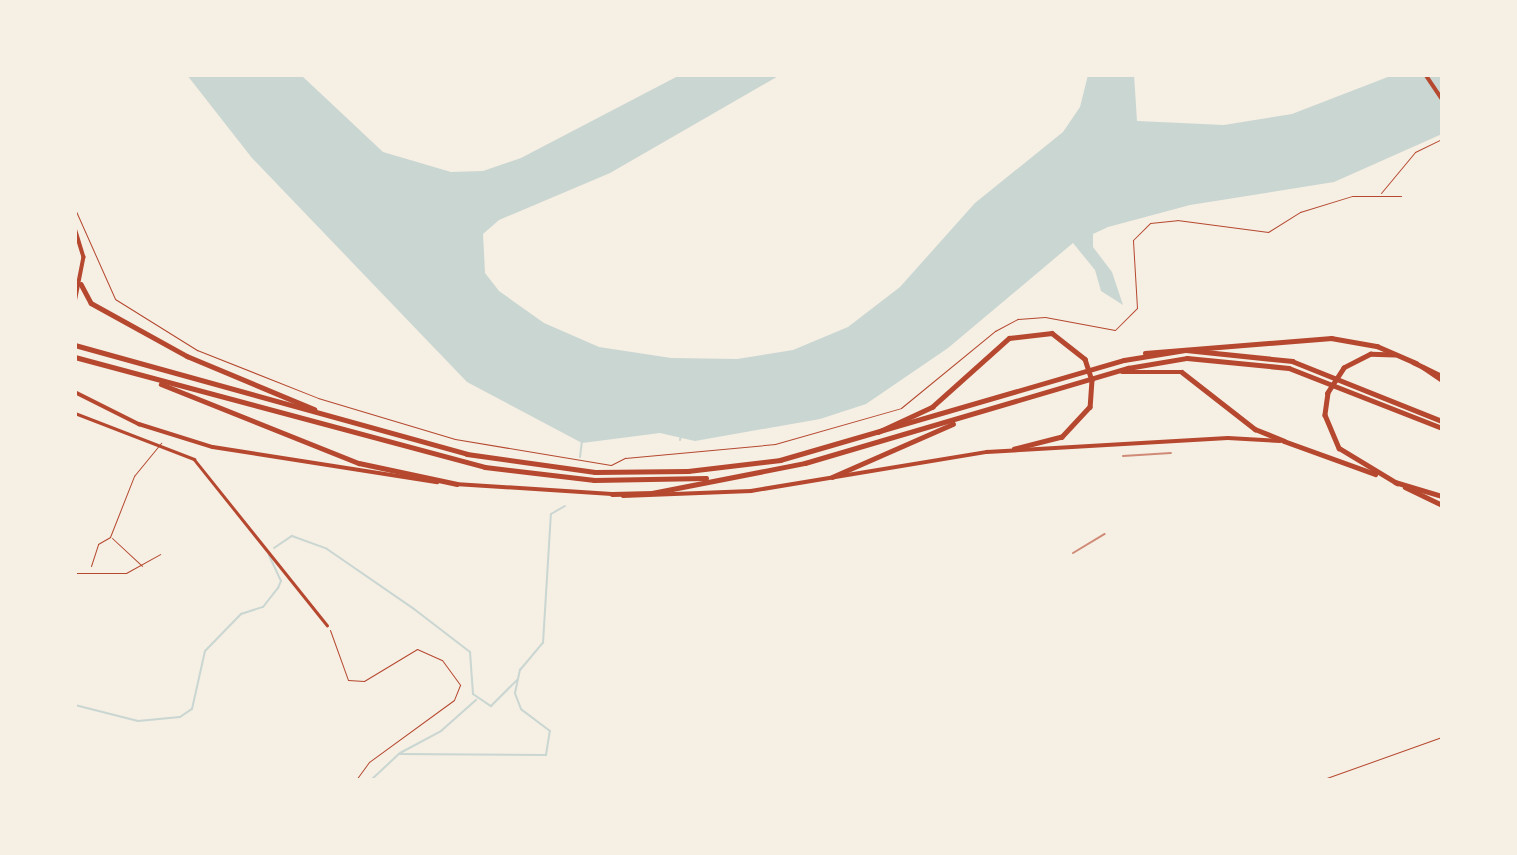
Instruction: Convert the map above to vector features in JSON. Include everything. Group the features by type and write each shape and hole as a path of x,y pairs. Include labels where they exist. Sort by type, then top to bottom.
{"highway":[{"path":"78,284 91,303 194,360 354,423"},
{"path":"848,444 925,412 1009,338 1052,333 1085,359 1092,380 1090,407 1068,433 1015,449"},
{"path":"77,345 487,458 595,472 734,467 848,444 1102,366 1180,346 1319,338 1377,346 1442,378"},
{"path":"1124,360 1223,350 1322,371 1442,421"},
{"path":"1416,363 1386,353 1364,356 1338,374 1326,400 1334,442 1392,480 1442,505"},
{"path":"75,357 485,467 618,481 759,472"},
{"path":"612,494 759,472 1104,375 1156,362 1215,357 1318,377 1442,428"},
{"path":"1104,375 1155,368 1182,372 1255,429 1442,496"},
{"path":"121,370 366,465 457,484"},
{"path":"832,477 994,408"}],"main road":[{"path":"1426,75 1442,99"},
{"path":"75,228 84,257 75,303"},
{"path":"75,240 78,284"},
{"path":"76,393 139,424 213,447 457,484 612,494 720,495 1015,449 1228,438 1284,441"}],"street":[{"path":"75,413 161,443 194,459 327,625"}],"lane":[{"path":"91,568 98,544 110,537 134,475 161,443"},
{"path":"110,537 144,568"},
{"path":"75,573 91,568 126,573 144,568 160,554"},
{"path":"1321,780 1442,737"}],"path":[{"path":"1379,194 1415,152 1442,139"},
{"path":"75,209 115,299 197,350 318,398 455,439 611,465 625,458 775,444 901,408 920,398 979,342 1018,319 1045,317 1115,330 1137,308 1131,252 1133,240 1150,223 1268,232 1316,205 1379,194 1401,196"},
{"path":"327,625 348,680 364,681 417,649 442,660 460,685 454,700 369,762 356,780"}],"shaded area":[{"path":"187,75 301,75 383,152 451,172 483,171 521,158 680,75 780,75 610,173 499,220 483,234 485,273 499,291 544,323 599,347 671,358 737,359 793,350 848,327 900,287 975,203 1063,132 1080,107 1088,75 1134,75 1137,121 1224,125 1292,114 1393,75 1442,75 1442,134 1334,182 1190,205 1108,227 1093,234 1093,247 1112,272 1123,305 1101,291 1095,270 1073,243 948,348 866,404 820,419 695,441 660,433 582,443 467,382 252,158"}],"waterway":[{"path":"680,440 681,436"},
{"path":"580,457 582,441"},
{"path":"371,780 399,754 546,755 550,731 521,709 515,693 520,670 543,643 551,514 565,506"},
{"path":"274,548 292,536 327,549 414,609 470,652 473,694 491,706 517,680"},
{"path":"75,705 138,721 180,717 192,709 205,651 241,614 263,607 278,588 281,581 269,555"},
{"path":"400,753 441,731 476,700"}],"railway":[{"path":"1123,456 1171,453"},
{"path":"1073,553 1105,534"}]}
